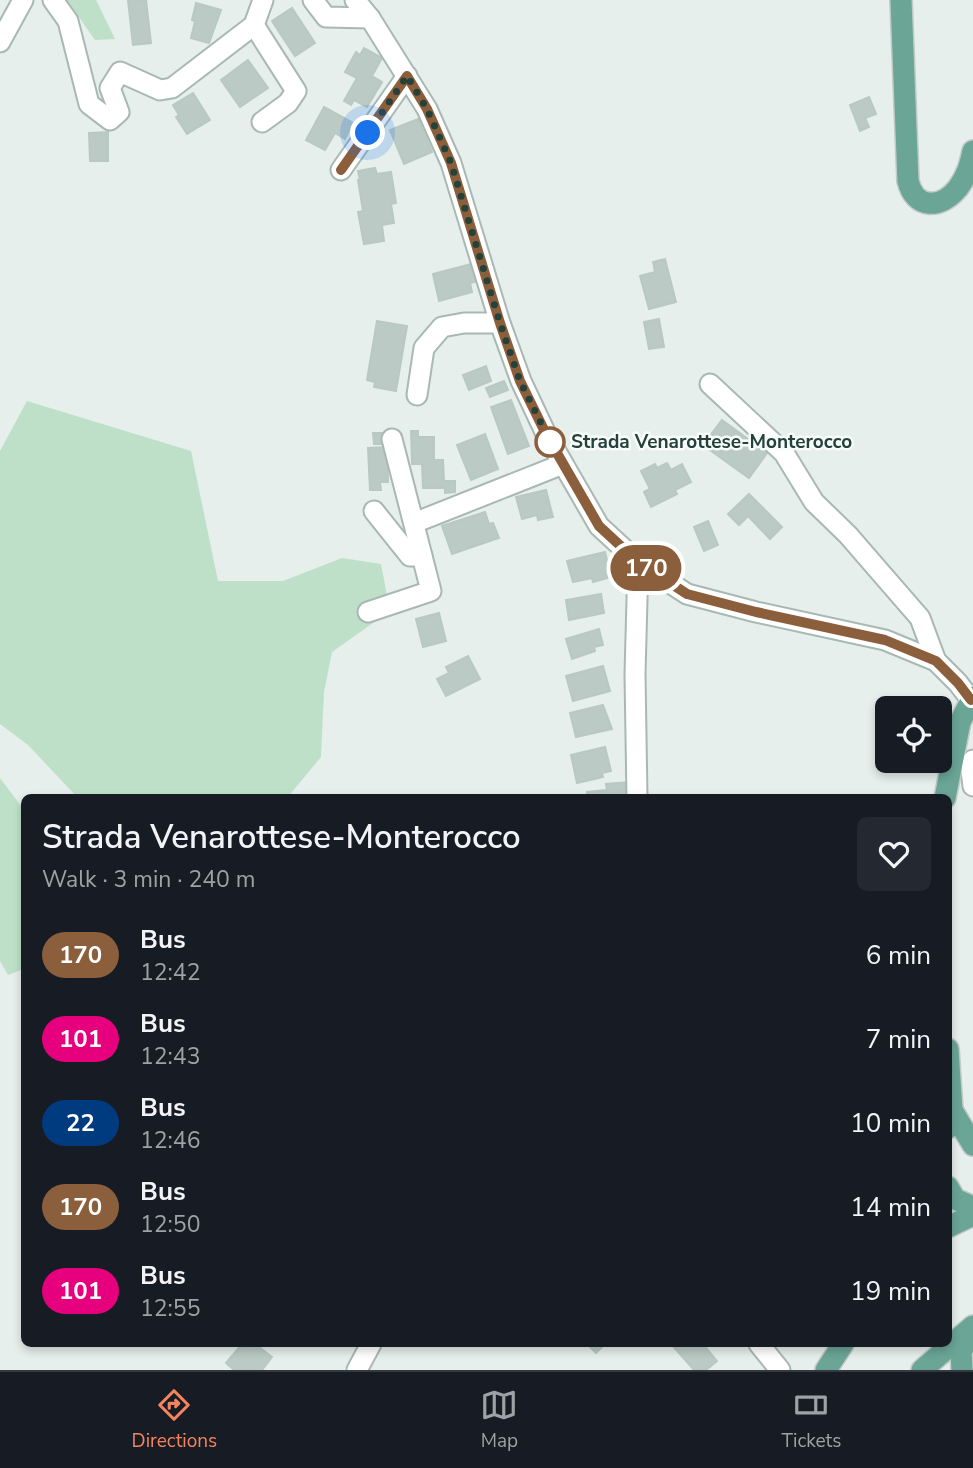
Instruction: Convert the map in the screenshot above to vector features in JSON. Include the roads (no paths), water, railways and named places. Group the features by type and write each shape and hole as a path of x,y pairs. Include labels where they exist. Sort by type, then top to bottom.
{"main road":[{"path":"901,0 908,173 913,194 930,204 947,199 968,173 973,151"},
{"path":"946,794 967,727 972,699"},
{"path":"952,1121 973,1145"},
{"path":"952,1194 955,1199 973,1207"},
{"path":"952,1225 973,1215"},
{"path":"952,1344 973,1326"},
{"path":"962,1370 961,1351 973,1333"},
{"path":"826,1370 841,1347"},
{"path":"922,1370 949,1347"}],"street":[{"path":"0,41 23,0"},
{"path":"53,0 68,21 89,104 110,120 119,112 110,88 120,72 160,90 172,88 254,24 263,0"},
{"path":"313,0 326,17 370,18"},
{"path":"355,0 370,18 427,109 451,163 520,381 546,434 599,526 638,562 687,594 768,615 885,640 936,661 972,699"},
{"path":"254,24 296,91 288,103 262,122"},
{"path":"341,170 407,76"},
{"path":"418,395 424,348 442,327 464,323 500,323"},
{"path":"710,384 784,453 814,502 848,535 920,618 936,661"},
{"path":"368,612 431,591 392,439"},
{"path":"414,523 563,464"},
{"path":"374,511 410,556 422,556"},
{"path":"637,794 635,674 638,562"},
{"path":"973,760 973,786"},
{"path":"358,1370 370,1347"},
{"path":"761,1347 780,1370"}],"place":[{"name":"Strada Venarottese-Monterocco","path":"550,442"}]}
